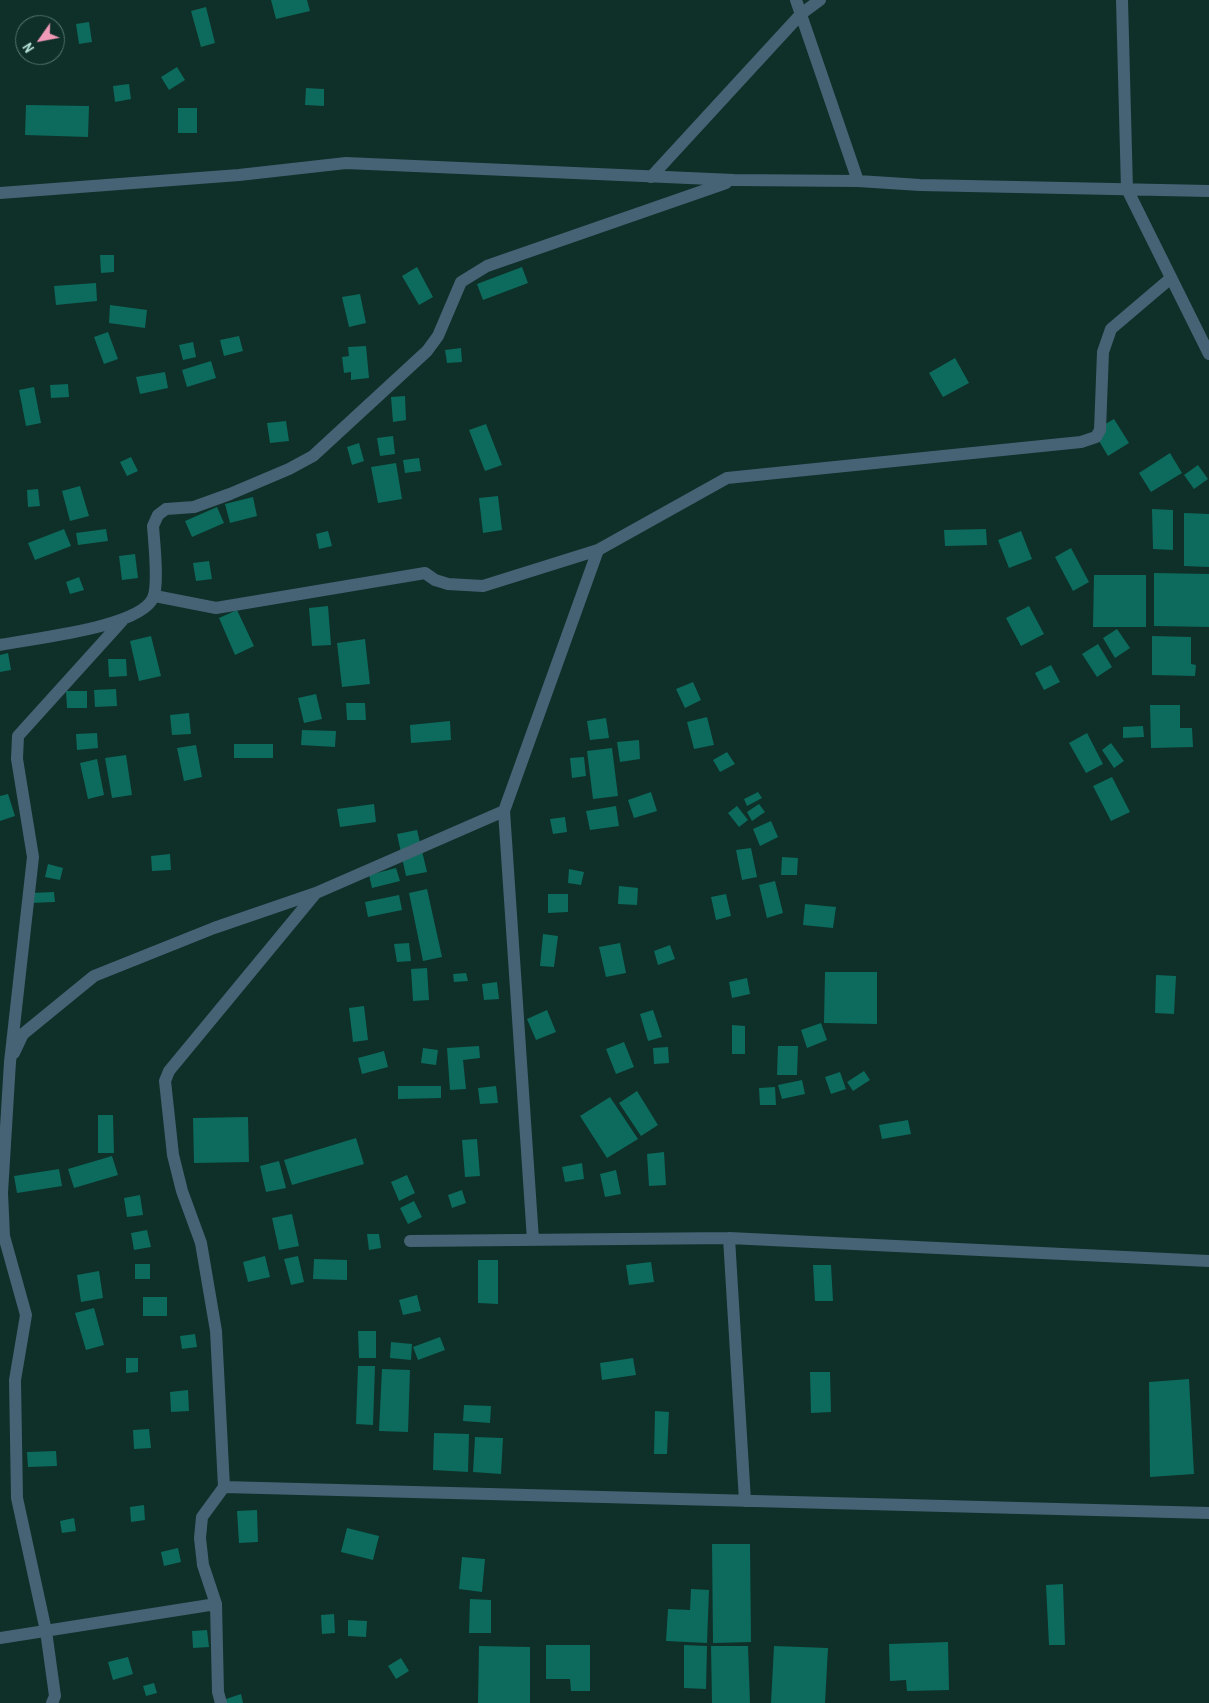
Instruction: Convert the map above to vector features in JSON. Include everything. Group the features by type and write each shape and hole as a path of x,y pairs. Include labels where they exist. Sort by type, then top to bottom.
{"street":[{"path":"796,0 858,181"},
{"path":"651,177 801,14 820,0"},
{"path":"1122,0 1127,189 1209,354"},
{"path":"0,193 239,175 346,163 734,180 858,181 1209,191"},
{"path":"0,644 122,621 148,607 155,596 153,526 158,516 166,509 194,506 230,494 289,469 314,456 427,351 438,336 461,282 487,266 734,180"},
{"path":"155,596 216,608 425,574 435,580 448,584 483,586 598,550 727,478 1081,442 1096,437 1100,430 1103,352 1111,329 1171,278"},
{"path":"533,1240 504,811 598,550"},
{"path":"52,1703 55,1696 46,1631 17,1498 15,1380 26,1315 4,1236 1,1194 10,1062 33,857 17,759 18,736 122,621"},
{"path":"10,1062 23,1034 94,976 214,928 316,893 504,811"},
{"path":"220,1703 218,1692 216,1604 203,1565 200,1538 202,1517 224,1487 216,1331 201,1243 182,1191 173,1155 165,1081 169,1072 316,893"},
{"path":"729,1238 745,1501"},
{"path":"410,1241 729,1238 1209,1261"},
{"path":"224,1487 1209,1513"},
{"path":"0,1638 216,1604"}],"building":[{"path":"271,0 307,0 310,11 276,19"},
{"path":"206,7 215,43 201,47 191,11"},
{"path":"89,22 92,42 79,44 76,24"},
{"path":"177,67 185,80 169,90 161,77"},
{"path":"129,84 131,99 115,102 113,86"},
{"path":"306,88 324,89 324,106 305,105"},
{"path":"26,105 89,106 88,137 25,135"},
{"path":"178,108 197,108 197,133 178,133"},
{"path":"100,255 114,255 114,272 101,273"},
{"path":"417,267 433,297 419,305 402,276"},
{"path":"522,267 528,283 483,300 477,284"},
{"path":"96,283 97,301 56,305 54,286"},
{"path":"360,294 366,323 349,327 342,297"},
{"path":"110,305 147,310 145,328 109,323"},
{"path":"108,332 118,359 104,364 94,337"},
{"path":"239,336 243,351 224,356 220,340"},
{"path":"193,342 196,357 183,360 179,345"},
{"path":"366,346 369,378 351,380 351,372 344,373 342,357 349,356 348,347"},
{"path":"461,348 462,362 447,363 445,350"},
{"path":"955,358 969,383 943,397 929,373"},
{"path":"211,361 216,378 187,387 182,370"},
{"path":"165,372 168,388 140,394 136,377"},
{"path":"68,384 69,397 51,398 50,385"},
{"path":"34,387 41,423 26,426 19,390"},
{"path":"405,396 406,420 393,422 391,397"},
{"path":"1114,419 1129,443 1108,456 1093,431"},
{"path":"286,421 289,441 270,443 267,423"},
{"path":"486,424 502,465 485,471 469,430"},
{"path":"393,436 395,454 380,456 377,438"},
{"path":"359,443 364,461 352,465 347,447"},
{"path":"1170,453 1182,473 1151,492 1139,473"},
{"path":"131,457 138,471 127,476 120,462"},
{"path":"419,458 421,471 405,473 403,460"},
{"path":"396,463 402,499 378,503 371,467"},
{"path":"1198,465 1208,479 1194,489 1184,475"},
{"path":"80,486 89,516 70,521 62,491"},
{"path":"38,489 40,506 28,507 27,490"},
{"path":"498,496 502,530 483,533 479,498"},
{"path":"253,497 257,516 230,523 225,504"},
{"path":"217,507 224,523 192,537 185,521"},
{"path":"1152,509 1173,510 1173,550 1153,549"},
{"path":"1184,513 1209,514 1209,567 1184,566"},
{"path":"64,529 71,546 35,560 28,543"},
{"path":"106,529 108,541 78,545 76,533"},
{"path":"986,529 987,545 945,546 944,530"},
{"path":"328,531 332,546 319,549 316,534"},
{"path":"1021,531 1032,559 1009,568 998,540"},
{"path":"1071,548 1089,582 1073,591 1055,557"},
{"path":"135,554 138,578 122,580 119,556"},
{"path":"209,561 212,579 196,581 193,563"},
{"path":"1154,573 1209,574 1209,627 1154,626"},
{"path":"1094,575 1146,575 1146,627 1093,627"},
{"path":"79,577 84,590 70,594 66,582"},
{"path":"328,606 331,645 312,646 309,608"},
{"path":"1029,606 1044,634 1021,646 1006,618"},
{"path":"237,610 254,646 235,655 219,618"},
{"path":"1117,629 1130,648 1115,658 1103,638"},
{"path":"151,636 161,676 139,681 130,641"},
{"path":"1152,636 1191,637 1191,664 1196,665 1195,676 1152,675"},
{"path":"365,639 370,684 342,687 337,643"},
{"path":"1098,644 1112,667 1097,677 1082,654"},
{"path":"8,653 11,670 0,672 0,655"},
{"path":"108,659 126,659 127,676 109,677"},
{"path":"1051,665 1060,682 1044,690 1035,673"},
{"path":"693,682 701,700 685,708 676,689"},
{"path":"116,689 117,706 95,707 94,690"},
{"path":"66,691 87,691 87,708 67,708"},
{"path":"316,694 322,719 304,723 298,698"},
{"path":"346,703 365,703 366,720 347,720"},
{"path":"1150,705 1180,705 1180,728 1192,728 1193,747 1151,748"},
{"path":"189,713 191,734 172,735 170,715"},
{"path":"707,717 714,745 694,749 687,722"},
{"path":"606,718 609,738 590,740 587,721"},
{"path":"450,721 451,740 411,743 410,725"},
{"path":"1143,726 1144,737 1123,738 1123,727"},
{"path":"302,730 336,731 335,747 301,745"},
{"path":"97,733 98,748 77,750 76,734"},
{"path":"1087,733 1103,764 1086,773 1069,743"},
{"path":"639,740 640,759 620,762 617,742"},
{"path":"1111,743 1124,761 1114,768 1102,750"},
{"path":"234,744 273,744 273,758 234,758"},
{"path":"196,745 202,777 184,781 177,748"},
{"path":"612,748 618,796 593,799 587,751"},
{"path":"727,752 735,764 720,772 713,760"},
{"path":"126,755 132,795 112,798 105,758"},
{"path":"584,757 586,776 572,778 570,758"},
{"path":"97,759 104,795 88,799 80,763"},
{"path":"1112,777 1130,812 1111,821 1093,786"},
{"path":"651,792 657,811 634,818 628,800"},
{"path":"758,792 762,798 747,806 744,799"},
{"path":"8,794 15,816 0,821 0,796"},
{"path":"374,804 376,822 340,827 337,809"},
{"path":"759,804 765,812 752,821 747,812"},
{"path":"616,806 619,826 590,830 586,811"},
{"path":"737,806 748,820 739,827 728,813"},
{"path":"565,817 567,832 553,834 550,819"},
{"path":"771,821 778,837 760,846 753,829"},
{"path":"417,830 427,872 406,876 397,834"},
{"path":"751,848 757,877 742,880 736,850"},
{"path":"170,854 171,870 152,871 151,856"},
{"path":"782,857 798,858 797,875 781,875"},
{"path":"48,864 63,868 60,880 45,877"},
{"path":"396,868 400,881 372,888 369,875"},
{"path":"569,869 584,872 581,885 568,883"},
{"path":"775,881 783,913 767,918 759,885"},
{"path":"619,886 638,888 637,905 618,904"},
{"path":"427,889 442,957 423,961 409,893"},
{"path":"54,892 55,902 30,903 30,893"},
{"path":"548,894 568,894 568,912 548,913"},
{"path":"726,894 731,916 716,920 711,897"},
{"path":"399,895 402,910 368,917 365,902"},
{"path":"805,904 836,907 833,928 803,925"},
{"path":"543,934 558,936 554,967 540,966"},
{"path":"409,943 411,961 397,962 394,944"},
{"path":"620,943 626,973 606,977 599,947"},
{"path":"670,945 675,959 658,965 654,951"},
{"path":"427,968 429,1000 413,1001 411,969"},
{"path":"825,972 877,972 877,1024 824,1023"},
{"path":"466,973 468,981 454,982 453,974"},
{"path":"1156,975 1176,976 1174,1014 1155,1013"},
{"path":"747,978 750,994 732,998 729,982"},
{"path":"497,982 499,999 484,1000 482,984"},
{"path":"364,1006 368,1040 353,1042 349,1008"},
{"path":"547,1010 556,1032 536,1040 527,1019"},
{"path":"653,1010 662,1037 648,1041 640,1014"},
{"path":"821,1023 827,1040 807,1048 801,1030"},
{"path":"732,1025 745,1026 745,1054 732,1054"},
{"path":"624,1042 634,1067 616,1074 606,1049"},
{"path":"479,1046 480,1058 463,1060 466,1089 450,1090 447,1048"},
{"path":"778,1046 798,1046 797,1075 777,1075"},
{"path":"668,1047 669,1063 654,1064 653,1048"},
{"path":"423,1048 438,1050 436,1065 421,1063"},
{"path":"384,1051 388,1067 362,1074 358,1058"},
{"path":"864,1071 870,1080 853,1091 847,1082"},
{"path":"840,1072 846,1089 831,1094 825,1077"},
{"path":"802,1080 805,1094 782,1099 778,1085"},
{"path":"398,1086 441,1086 441,1098 398,1099"},
{"path":"496,1086 498,1103 480,1104 478,1088"},
{"path":"775,1087 776,1105 760,1105 759,1088"},
{"path":"637,1091 658,1125 641,1136 619,1103"},
{"path":"610,1097 638,1139 607,1158 580,1116"},
{"path":"98,1115 113,1115 114,1153 98,1153"},
{"path":"248,1117 249,1162 194,1163 193,1118"},
{"path":"908,1120 911,1134 882,1139 879,1125"},
{"path":"356,1138 364,1164 292,1185 284,1160"},
{"path":"477,1139 480,1176 465,1177 462,1140"},
{"path":"664,1152 666,1185 649,1186 647,1154"},
{"path":"112,1156 118,1175 74,1188 68,1169"},
{"path":"279,1161 286,1188 266,1192 260,1166"},
{"path":"582,1163 584,1179 565,1182 562,1167"},
{"path":"59,1169 62,1186 17,1193 14,1176"},
{"path":"616,1170 621,1194 605,1197 600,1174"},
{"path":"407,1175 415,1193 399,1201 391,1182"},
{"path":"462,1190 466,1203 452,1208 448,1195"},
{"path":"140,1195 143,1215 127,1217 124,1198"},
{"path":"414,1201 422,1217 408,1224 400,1208"},
{"path":"292,1214 299,1246 279,1250 272,1218"},
{"path":"147,1230 151,1247 134,1250 131,1233"},
{"path":"367,1234 379,1234 381,1248 369,1250"},
{"path":"265,1256 270,1277 248,1282 243,1262"},
{"path":"298,1256 304,1282 291,1285 284,1259"},
{"path":"314,1259 347,1260 347,1280 313,1279"},
{"path":"478,1260 498,1260 498,1304 478,1303"},
{"path":"651,1262 654,1282 629,1285 626,1265"},
{"path":"135,1264 150,1264 150,1279 135,1279"},
{"path":"813,1265 831,1265 833,1301 815,1301"},
{"path":"99,1271 103,1298 81,1302 77,1275"},
{"path":"417,1295 421,1311 403,1315 399,1300"},
{"path":"143,1297 167,1297 167,1316 143,1316"},
{"path":"94,1308 104,1345 86,1350 75,1313"},
{"path":"358,1331 376,1331 376,1358 359,1358"},
{"path":"195,1334 197,1347 182,1349 180,1336"},
{"path":"440,1337 445,1350 418,1360 413,1347"},
{"path":"391,1342 412,1344 411,1360 390,1358"},
{"path":"126,1358 138,1358 138,1372 126,1373"},
{"path":"633,1358 636,1375 602,1380 600,1363"},
{"path":"358,1366 375,1366 373,1425 356,1424"},
{"path":"382,1369 410,1370 408,1432 379,1431"},
{"path":"810,1372 830,1372 831,1412 811,1413"},
{"path":"1189,1379 1194,1474 1150,1477 1149,1382"},
{"path":"188,1390 189,1411 171,1412 170,1392"},
{"path":"464,1405 491,1406 490,1423 463,1421"},
{"path":"655,1411 669,1412 667,1454 654,1454"},
{"path":"149,1429 151,1448 134,1449 133,1430"},
{"path":"434,1433 469,1434 468,1472 433,1470"},
{"path":"475,1437 503,1438 501,1474 473,1472"},
{"path":"56,1451 57,1466 28,1467 27,1452"},
{"path":"144,1505 145,1520 131,1522 130,1507"},
{"path":"257,1510 258,1542 239,1543 237,1511"},
{"path":"74,1518 76,1531 62,1533 60,1521"},
{"path":"347,1528 379,1536 373,1560 341,1552"},
{"path":"712,1544 750,1544 751,1642 713,1643"},
{"path":"178,1548 181,1562 164,1566 161,1552"},
{"path":"462,1557 485,1559 482,1592 459,1589"},
{"path":"1063,1584 1065,1645 1049,1645 1046,1585"},
{"path":"691,1589 709,1590 707,1643 666,1641 668,1609 690,1610"},
{"path":"470,1599 491,1600 491,1633 469,1633"},
{"path":"334,1614 335,1633 322,1634 321,1615"},
{"path":"348,1620 367,1621 366,1637 348,1636"},
{"path":"207,1630 209,1647 193,1648 192,1631"},
{"path":"948,1642 949,1690 907,1691 906,1680 890,1681 889,1644"},
{"path":"546,1645 590,1645 590,1691 571,1691 570,1679 546,1679"},
{"path":"684,1645 707,1646 706,1689 684,1688"},
{"path":"479,1646 530,1647 530,1703 478,1703"},
{"path":"711,1646 748,1646 750,1703 712,1703"},
{"path":"774,1646 828,1648 825,1703 771,1703"},
{"path":"128,1657 133,1674 113,1680 108,1662"},
{"path":"401,1658 409,1671 396,1679 388,1666"},
{"path":"154,1683 157,1693 146,1696 143,1686"},
{"path":"241,1694 243,1703 214,1703"}]}
